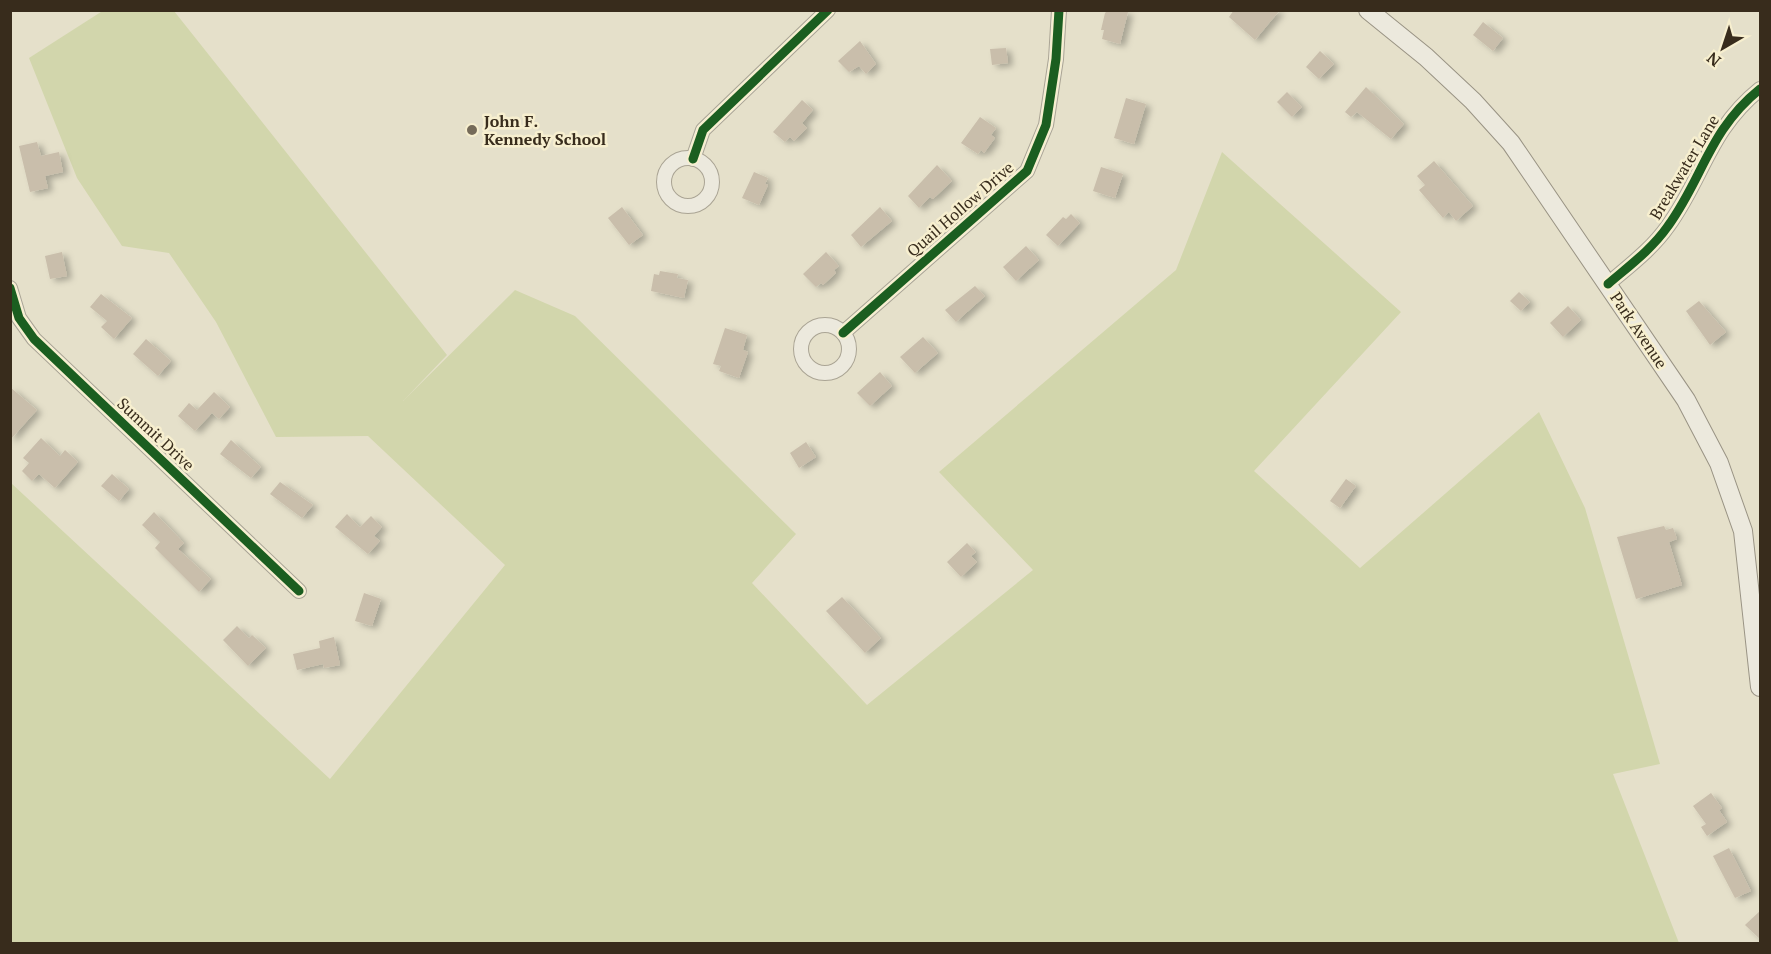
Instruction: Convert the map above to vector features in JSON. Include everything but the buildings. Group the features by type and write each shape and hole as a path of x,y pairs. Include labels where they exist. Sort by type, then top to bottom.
{"main road":[{"name":"Park Avenue","path":"1368,10 1426,57 1473,101 1511,143 1686,400 1719,463 1743,531 1761,687"}],"street":[{"path":"693,159 703,130 828,10"},
{"name":"Quail Hollow Drive","path":"843,333 1028,171 1046,126 1056,59 1059,10"},
{"name":"Breakwater Lane","path":"1608,284 1645,253 1668,226 1726,122 1761,89"},
{"name":"Summit Drive","path":"10,288 18,318 34,339 299,591"}],"green space":[{"path":"104,10 174,11 447,355 403,401 515,290 575,316 796,534 752,583 867,705 1033,570 939,472 1176,270 1222,152 1401,312 1254,471 1360,568 1539,412 1585,508 1660,764 1613,774 1679,943 11,943 11,483 330,779 505,565 368,436 276,437 216,322 169,253 122,246 77,178 29,58"}],"cycle path":[{"path":"693,159 703,130 828,10"},
{"path":"843,333 1027,171 1046,125 1056,59 1059,10"},
{"path":"1608,284 1640,257 1662,234 1680,208 1729,121 1760,89"},
{"path":"10,288 19,318 34,339 299,591"}],"place":[{"name":"John F. Kennedy School","path":"472,130"}]}
